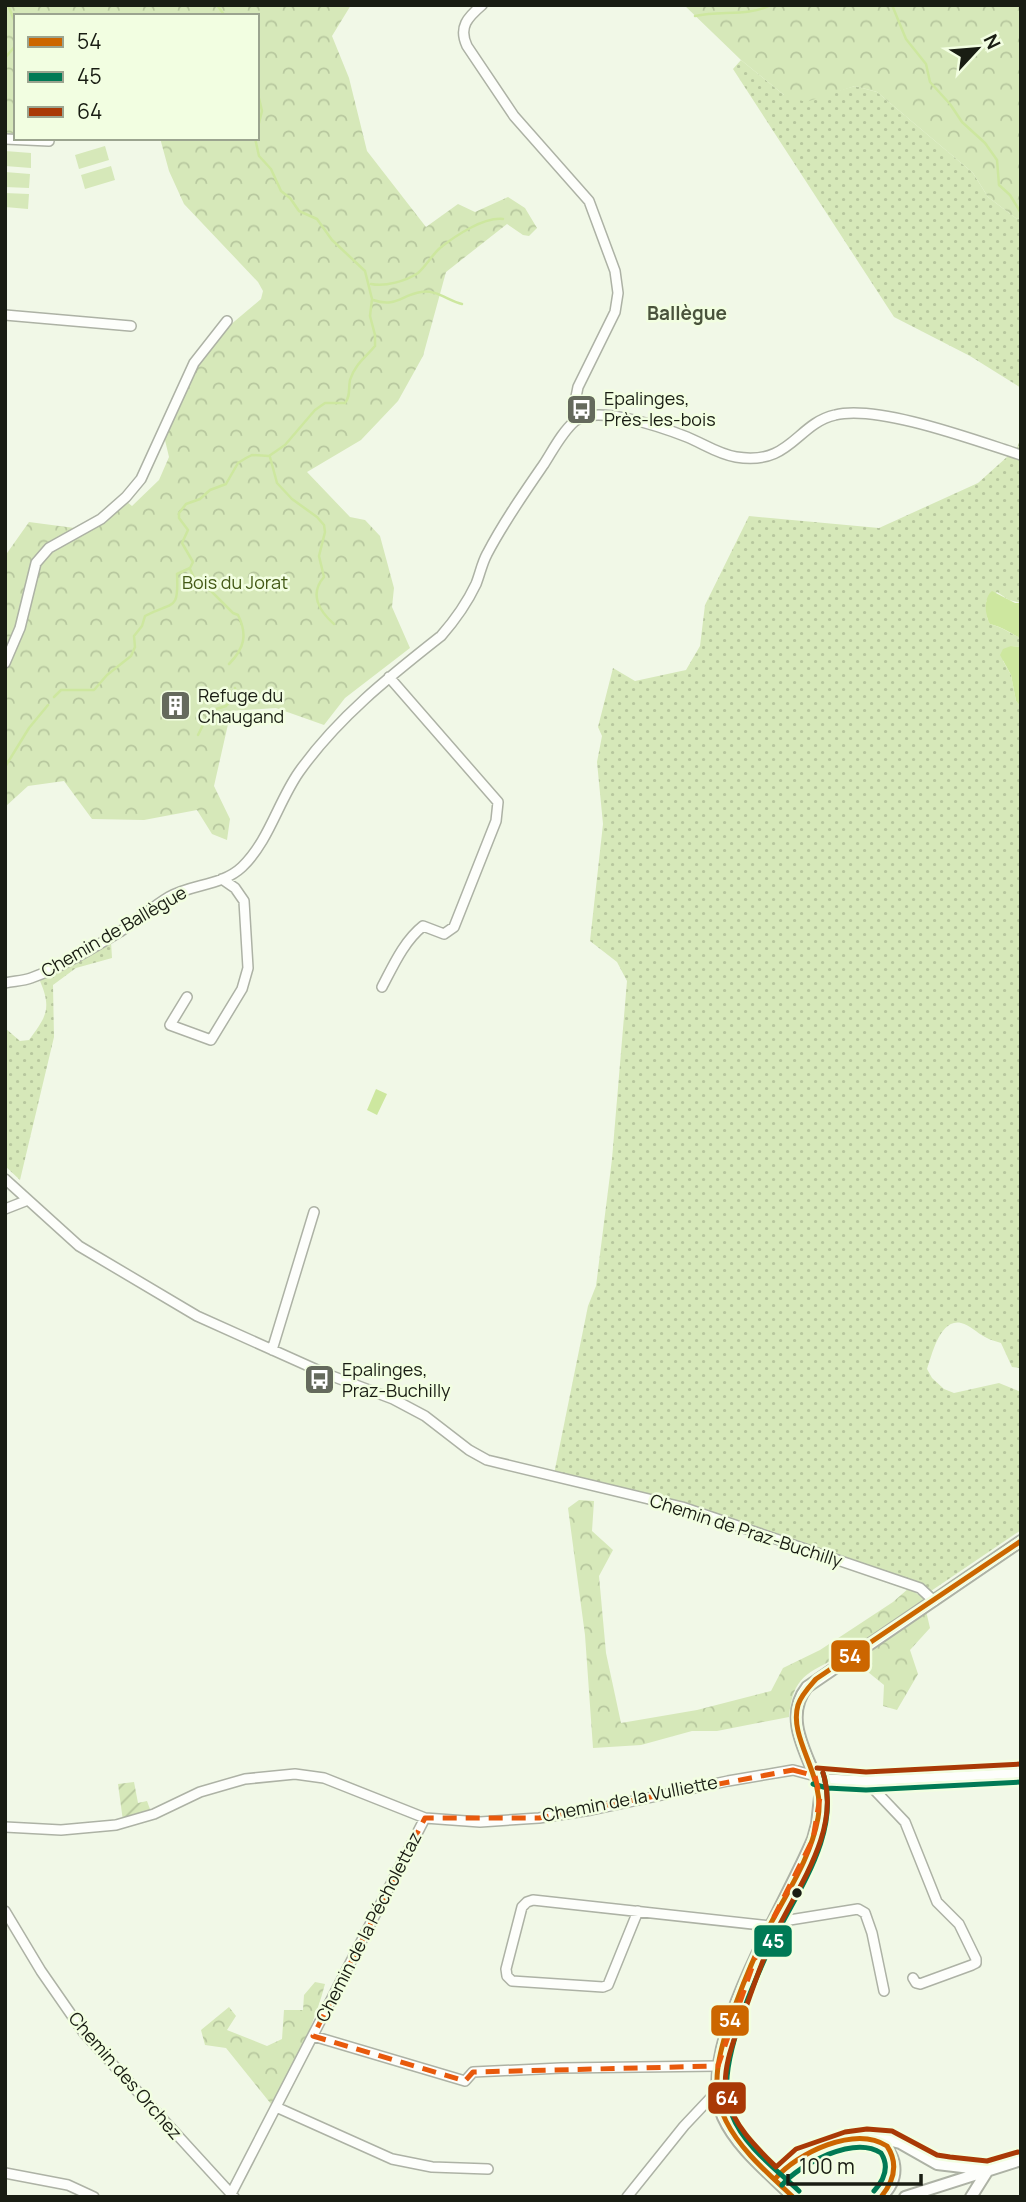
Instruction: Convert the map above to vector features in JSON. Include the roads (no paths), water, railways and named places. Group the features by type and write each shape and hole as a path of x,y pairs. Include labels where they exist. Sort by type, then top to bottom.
{"main road":[{"path":"815,1776 799,1736 796,1716 799,1701 807,1686 1021,1541"},
{"path":"793,2197 729,2127 721,2110 717,2091 718,2066 743,1988 770,1925 813,1839 820,1797"},
{"path":"775,2179 800,2157 847,2141 867,2138 890,2139 943,2165 988,2170"},
{"path":"867,2138 883,2145 895,2161 896,2171 892,2182 881,2197"},
{"path":"905,2197 1021,2160"},
{"path":"971,2197 988,2170"}],"street":[{"path":"482,5 464,25 463,38 514,116 589,201 618,283 615,312 578,387 573,412 575,421 590,415 626,418 688,438 718,453 750,458 772,455 783,450 830,416 856,413 922,424 1021,455"},
{"path":"27,140 49,141"},
{"path":"5,315 131,326"},
{"path":"5,663 20,628 36,563 49,548 101,519 126,497 141,479 194,363 227,321"},
{"name":"Chemin de Ballègue","path":"5,983 30,979 51,969 121,931 169,897 240,870 254,855 297,774 317,749 356,704 441,636 463,609 477,582 486,555 528,487 575,421"},
{"path":"382,987 393,965 414,934 423,926 444,933 454,927 496,821 498,802 389,677"},
{"path":"187,997 170,1025 211,1040 242,989 248,968 246,908 243,896 222,879"},
{"name":"Chemin de Praz-Buchilly","path":"5,1179 79,1246 197,1316 393,1399 487,1460 682,1507 920,1588 934,1601"},
{"path":"5,1209 28,1200"},
{"path":"272,1350 314,1212"},
{"path":"793,1770 807,1756"},
{"name":"Chemin de la Vulliette","path":"5,1827 61,1830 116,1825 154,1814 200,1792 245,1779 295,1774 324,1778 425,1818 480,1822 540,1818 591,1810 793,1770 835,1780 866,1781 1021,1773"},
{"path":"815,1776 820,1797"},
{"path":"866,1781 905,1822 937,1902 959,1924 976,1959 976,1963 920,1984 913,1978"},
{"name":"Chemin de la Pécholettaz","path":"232,2196 425,1818"},
{"path":"638,1911 608,1985 603,1987 512,1981 506,1976 522,1907 533,1900 638,1911 770,1925 858,1909 865,1913 872,1933 884,1991"},
{"name":"Chemin des Orchez","path":"5,1911 41,1971 84,2033 232,2196"},
{"name":"Chemin de la Pécholettaz","path":"313,2036 465,2081 473,2072 718,2066"},
{"path":"627,2197 681,2130 717,2091"},
{"path":"276,2107 392,2160 432,2167 488,2169"},
{"path":"5,2174 68,2185 94,2197"}],"waterway":[{"path":"8,5 14,20"},
{"path":"217,5 224,14"},
{"path":"695,16 753,11 771,5"},
{"path":"892,5 906,39 926,64 930,82 997,160 999,185 1010,195 1021,213"},
{"path":"5,58 14,47"},
{"path":"259,98 262,111 259,123"},
{"path":"54,697 61,690 94,690 107,675 131,656 135,647 134,636 142,626 145,616 172,604 175,600 177,574 190,568 193,562 182,543 188,530 179,518 179,513 186,504 226,484 238,463 246,458 252,455 269,456 285,445 315,410 325,403 345,403 355,370 375,346 370,316 372,299 365,271 332,240 317,219 299,211 281,191 271,169 259,156 255,140"},
{"path":"371,284 389,284 413,276 440,248 461,233 478,224 503,219"},
{"path":"373,300 387,303 426,292 462,304"},
{"path":"270,457 277,483 324,525 325,532 319,556 324,577 317,596 320,608 334,624"},
{"path":"190,569 198,586 210,590 238,615 241,622 243,641 229,664"},
{"path":"198,735 205,721 216,709 226,706 236,694 235,688"},
{"path":"5,767 29,728 48,705"}],"place":[{"name":"Epalinges, Près-les-bois","path":"581,409"},
{"name":"Refuge du Chaugand","path":"175,706"},
{"name":"Epalinges, Praz-Buchilly","path":"319,1380"}],"district":[{"name":"Ballègue","path":"687,313"}],"park label":[{"name":"Bois du Jorat","path":"235,583"}]}
